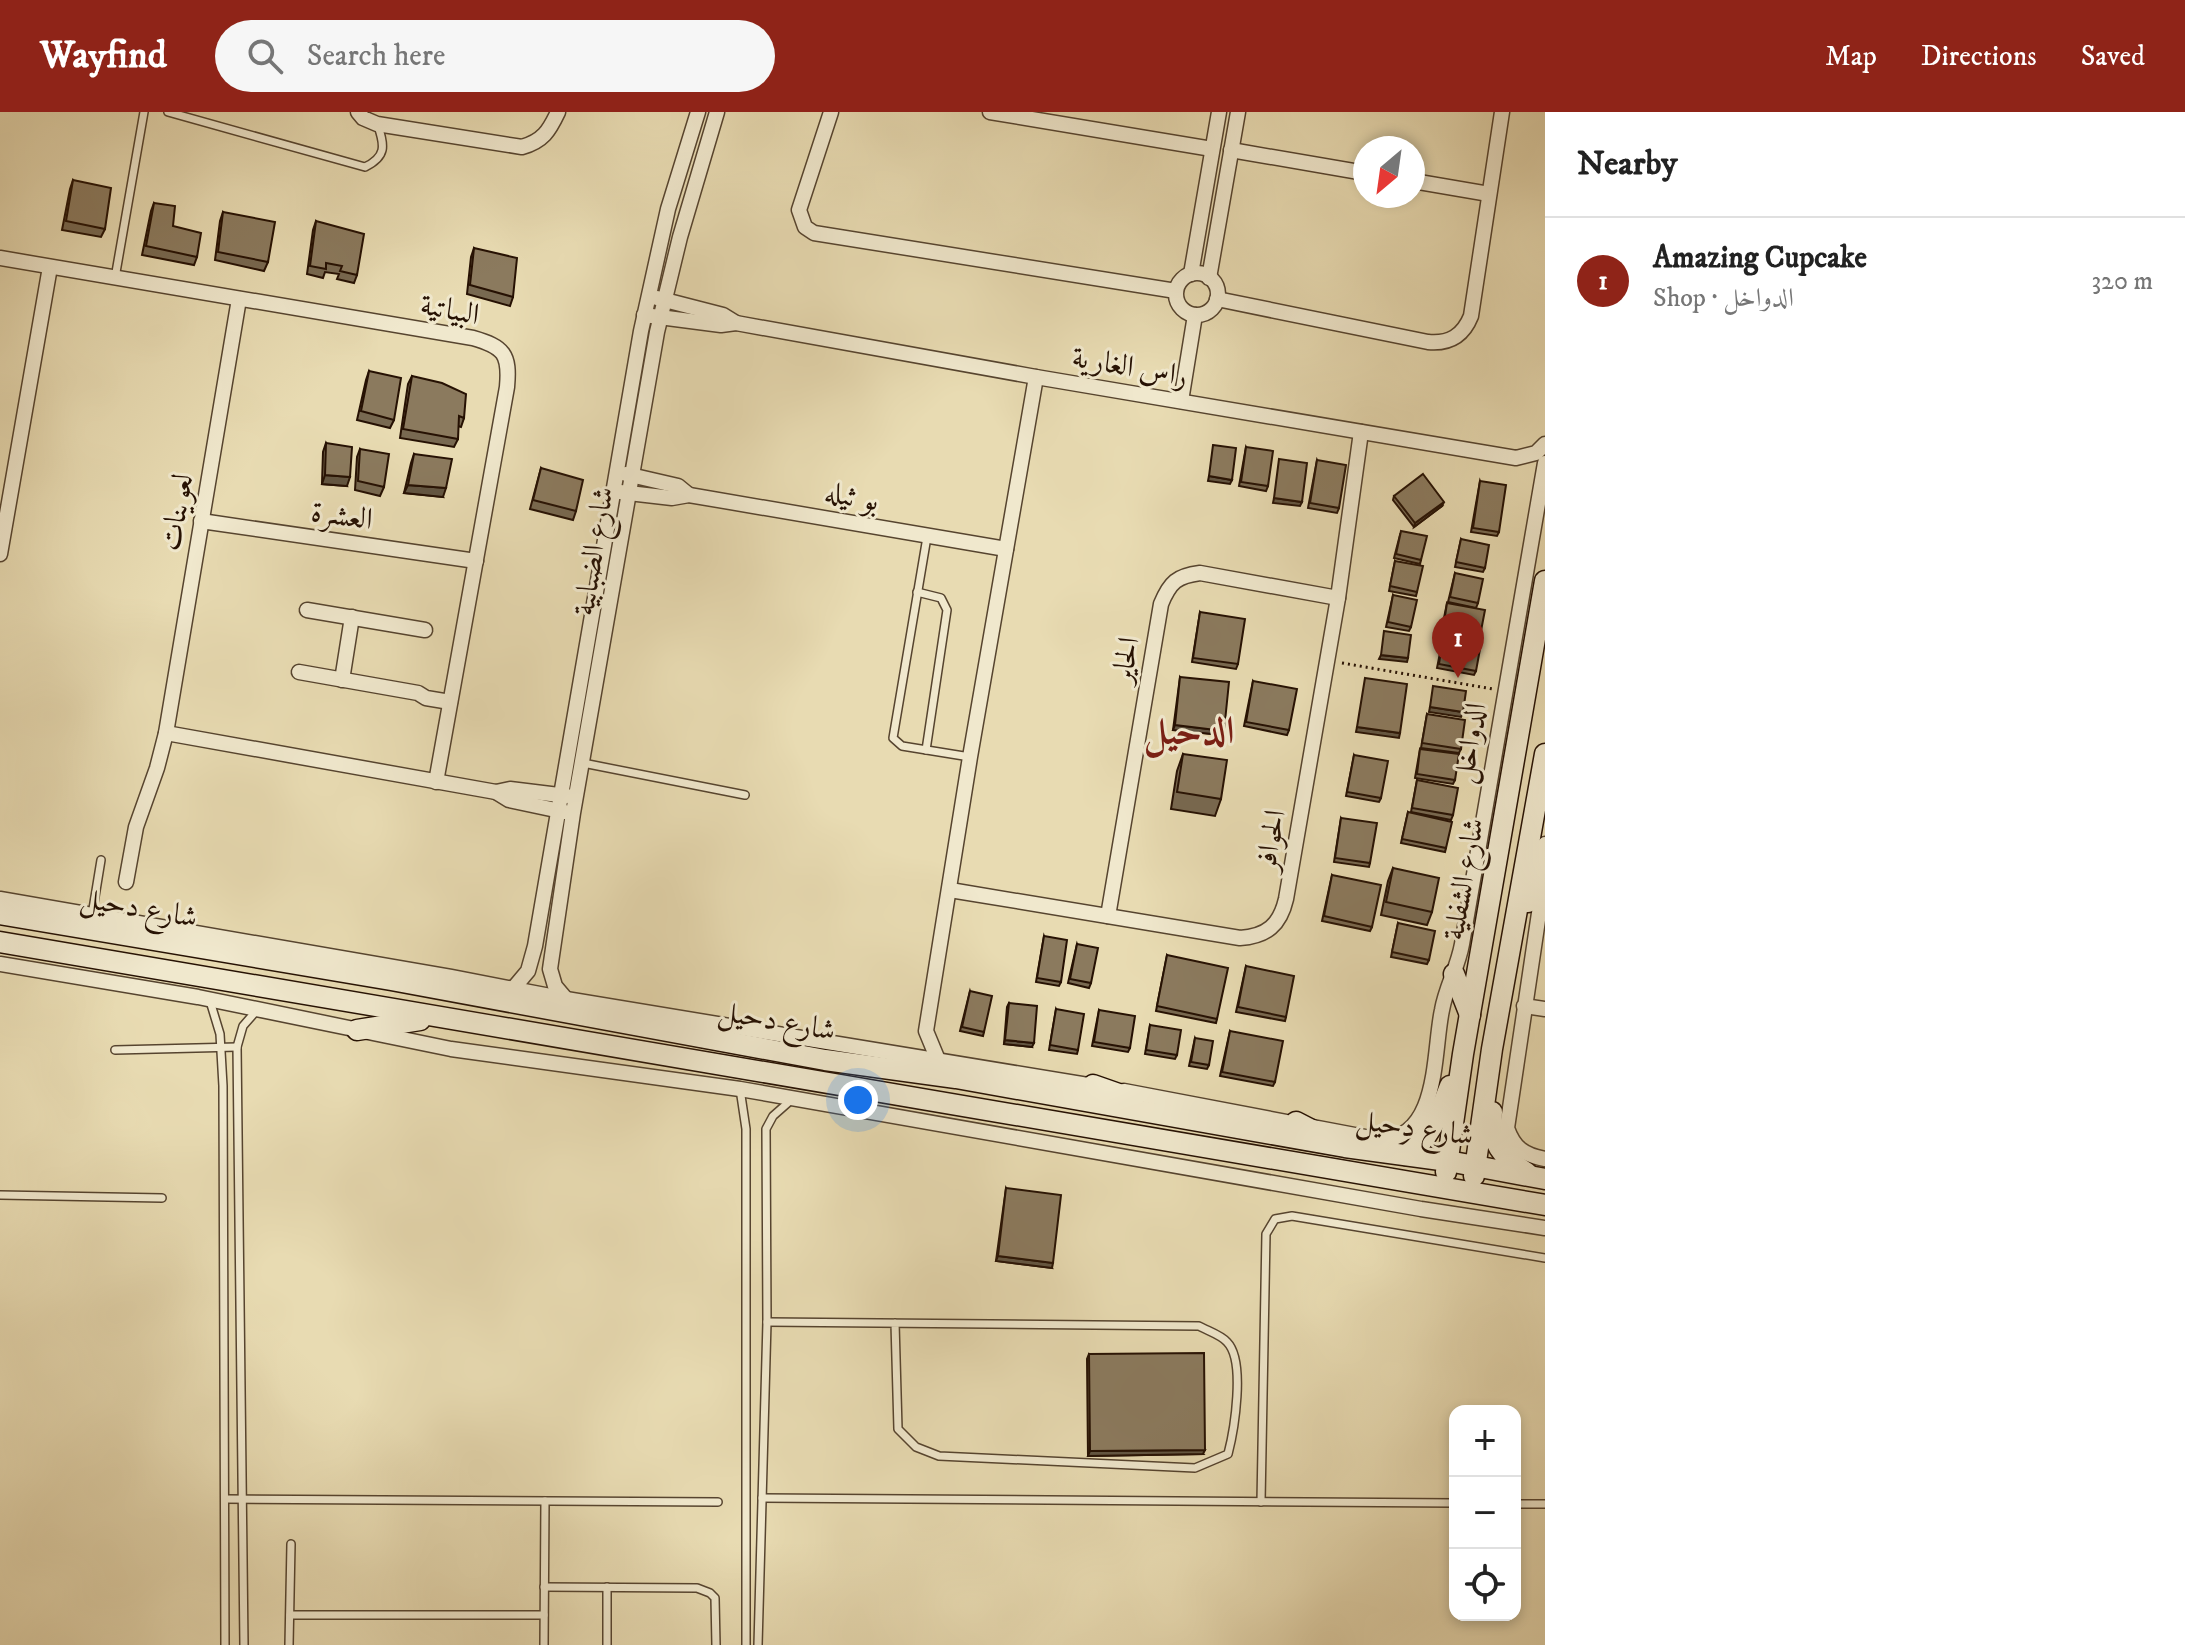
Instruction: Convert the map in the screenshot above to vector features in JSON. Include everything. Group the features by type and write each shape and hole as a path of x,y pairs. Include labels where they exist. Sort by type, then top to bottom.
{"main road":[{"name":"شارع الشفلية","path":"1444,1188 1463,1054 1545,581"},
{"name":"شارع الشفلية","path":"1471,1192 1492,1049 1545,754"},
{"path":"1510,947 1541,866"},
{"name":"شارع دحيل","path":"0,914 417,985 825,1060 956,1078 1345,1147 1542,1172"},
{"name":"شارع دحيل","path":"0,942 1545,1205"},
{"path":"1454,974 1470,1015"},
{"path":"417,985 451,977"},
{"path":"357,1030 439,1017"},
{"path":"1492,1049 1496,1069 1491,1126 1494,1139 1504,1156 1542,1172"},
{"path":"825,1060 874,1050"},
{"path":"1406,1155 1420,1143 1434,1122 1463,1054"},
{"path":"938,1060 956,1078"},
{"path":"1093,1085 1202,1122"},
{"path":"1296,1122 1345,1147"}],"street":[{"path":"358,112 377,124 522,147 538,142 546,135 558,112"},
{"name":"شارع الضبابية","path":"566,999 555,986 550,969 583,763 644,315 668,209 698,112"},
{"name":"شارع الضبابية","path":"624,474 664,300 717,112"},
{"path":"831,112 799,210 805,227 814,233 1176,291"},
{"path":"990,112 1212,149"},
{"path":"1191,274 1219,112"},
{"path":"1209,278 1238,112"},
{"path":"1217,299 1428,342 1452,339 1464,330 1471,316 1502,112"},
{"path":"1231,150 1353,171"},
{"path":"1425,183 1489,194"},
{"name":"البياتية","path":"0,258 473,338 487,342 505,354 508,360 507,387 436,782"},
{"path":"0,554 5,503 50,267"},
{"path":"1191,274 1209,278 1216,287 1217,299 1209,312 1195,315 1180,307 1176,291 1180,281 1191,274"},
{"name":"راس الغارية","path":"649,296 726,316 736,323"},
{"name":"لعوينات","path":"126,882 136,827 166,733 239,299"},
{"name":"راس الغارية","path":"644,315 721,325 736,323 1516,458"},
{"path":"1181,401 1195,315"},
{"path":"938,1060 926,1031 1036,377"},
{"name":"الحوافر","path":"950,890 1240,938 1258,937 1273,928 1282,915 1286,899 1338,598 1361,432"},
{"path":"1516,458 1536,453 1545,444"},
{"path":"1516,458 1534,471 1542,483"},
{"name":"الدواخل","path":"1374,1139 1388,1140 1412,1128 1425,1109 1430,1094 1443,1005 1462,944 1545,463"},
{"name":"بو ثيله","path":"624,474 678,486 689,495"},
{"name":"شارع الضبابية","path":"512,990 524,978 531,963 557,810 621,492"},
{"name":"بو ثيله","path":"621,492 676,498 689,495 1006,549"},
{"name":"العشرة","path":"201,521 476,561"},
{"name":"الحاير","path":"1108,916 1161,604 1172,582 1179,577 1200,573 1338,598"},
{"path":"307,610 425,630"},
{"path":"342,680 352,617"},
{"path":"299,672 418,693 427,690 451,698"},
{"path":"166,733 496,792 510,789 577,797"},
{"path":"496,792 509,800 573,813"},
{"path":"1545,844 1541,866 1542,893 1524,1006 1545,1009"},
{"name":"شارع دحيل","path":"0,899 512,990 1093,1085 1374,1139"},
{"path":"0,964 258,1009 451,1049 740,1089 1545,1228"},
{"name":"شارع دحيل","path":"1524,1006 1507,1128 1512,1142 1531,1157 1542,1172"},
{"path":"898,1053 911,1047 926,1031"}],"lane":[{"path":"115,278 144,112"},
{"path":"168,112 365,167 377,161 382,151 384,142 377,124"},
{"path":"927,535 892,734 898,745 970,757"},
{"path":"917,592 941,598 947,610 926,750"},
{"path":"583,763 745,795"},
{"path":"92,915 101,860"},
{"path":"209,1000 218,1022 223,1075 225,1645"},
{"path":"244,1645 237,1047 243,1026 258,1009"},
{"path":"115,1050 237,1047"},
{"path":"223,1075 238,1076"},
{"path":"740,1089 746,1129 746,1645"},
{"path":"758,1645 767,1322 766,1129 781,1107 794,1098"},
{"path":"746,1129 766,1129"},
{"path":"0,1195 162,1198"},
{"path":"1261,1502 1266,1234 1275,1219 1292,1216 1545,1258"},
{"path":"767,1322 895,1323 1199,1326 1227,1341 1235,1354 1234,1431 1228,1454 1195,1468 939,1456 916,1447 898,1429 895,1323"},
{"path":"762,1498 1449,1503"},
{"path":"225,1499 718,1502"},
{"path":"544,1645 545,1501"},
{"path":"1521,1504 1545,1504"},
{"path":"289,1645 291,1544"},
{"path":"544,1587 697,1588 715,1598 716,1645"},
{"path":"607,1587 607,1645"},
{"path":"290,1615 544,1615"}],"path":[{"path":"1327,661 1504,691"}],"building":[{"path":"73,180 111,188 105,229 66,221"},
{"path":"154,203 175,206 173,226 201,233 197,257 146,246"},
{"path":"223,212 275,222 268,262 218,252"},
{"path":"316,221 364,234 357,275 340,271 342,266 326,263 326,269 310,266"},
{"path":"474,248 517,258 513,297 470,285"},
{"path":"369,371 401,378 394,420 361,411"},
{"path":"412,376 442,383 466,394 464,418 459,416 458,439 403,429"},
{"path":"326,443 352,447 350,477 325,475"},
{"path":"1213,445 1236,448 1232,480 1209,476"},
{"path":"1246,447 1273,451 1268,486 1241,482"},
{"path":"360,449 389,454 384,487 358,481"},
{"path":"414,454 452,459 446,488 408,485"},
{"path":"1279,459 1307,463 1302,502 1274,498"},
{"path":"1317,460 1346,465 1339,508 1310,503"},
{"path":"541,468 583,480 576,511 533,500"},
{"path":"1423,474 1444,502 1415,523 1394,496"},
{"path":"1480,481 1506,485 1499,532 1473,528"},
{"path":"1401,531 1427,536 1421,560 1396,554"},
{"path":"1461,539 1489,545 1485,568 1456,562"},
{"path":"1395,561 1423,566 1417,592 1390,586"},
{"path":"1455,573 1483,579 1478,603 1450,597"},
{"path":"1393,595 1417,600 1411,627 1388,622"},
{"path":"1447,603 1485,610 1480,636 1443,629"},
{"path":"1200,612 1245,619 1238,664 1193,658"},
{"path":"1384,631 1411,635 1408,658 1381,655"},
{"path":"1442,643 1480,649 1476,671 1439,664"},
{"path":"1180,677 1229,682 1224,731 1175,725"},
{"path":"1365,678 1407,684 1400,733 1357,727"},
{"path":"1253,681 1297,689 1289,730 1246,722"},
{"path":"1433,686 1466,691 1463,712 1430,707"},
{"path":"1427,714 1465,720 1461,749 1422,743"},
{"path":"1420,749 1459,754 1455,780 1417,774"},
{"path":"1183,754 1227,760 1221,799 1177,792"},
{"path":"1354,755 1388,761 1381,798 1347,792"},
{"path":"1417,780 1458,788 1453,815 1412,808"},
{"path":"1408,812 1452,822 1446,848 1402,839"},
{"path":"1341,818 1377,823 1370,863 1335,858"},
{"path":"1393,868 1439,878 1432,912 1386,902"},
{"path":"1332,875 1381,885 1372,927 1324,916"},
{"path":"1398,923 1435,931 1429,960 1392,952"},
{"path":"1044,936 1067,940 1061,982 1037,978"},
{"path":"1077,944 1098,948 1091,983 1070,979"},
{"path":"1167,955 1228,968 1217,1019 1157,1006"},
{"path":"1246,966 1294,976 1286,1017 1238,1007"},
{"path":"970,991 992,996 984,1032 962,1027"},
{"path":"1009,1003 1037,1006 1034,1043 1005,1040"},
{"path":"1056,1009 1084,1014 1078,1050 1050,1045"},
{"path":"1099,1010 1135,1016 1130,1048 1094,1042"},
{"path":"1150,1025 1181,1030 1177,1055 1146,1050"},
{"path":"1230,1031 1283,1041 1275,1082 1222,1072"},
{"path":"1195,1038 1213,1041 1209,1065 1191,1062"},
{"path":"1006,1188 1061,1195 1053,1263 998,1256"},
{"path":"1204,1353 1205,1450 1090,1451 1089,1354"}],"place":[{"name":"Amazing Cupcake","path":"1458,678"}],"district":[{"name":"الدحيل","path":"1189,730"}]}
